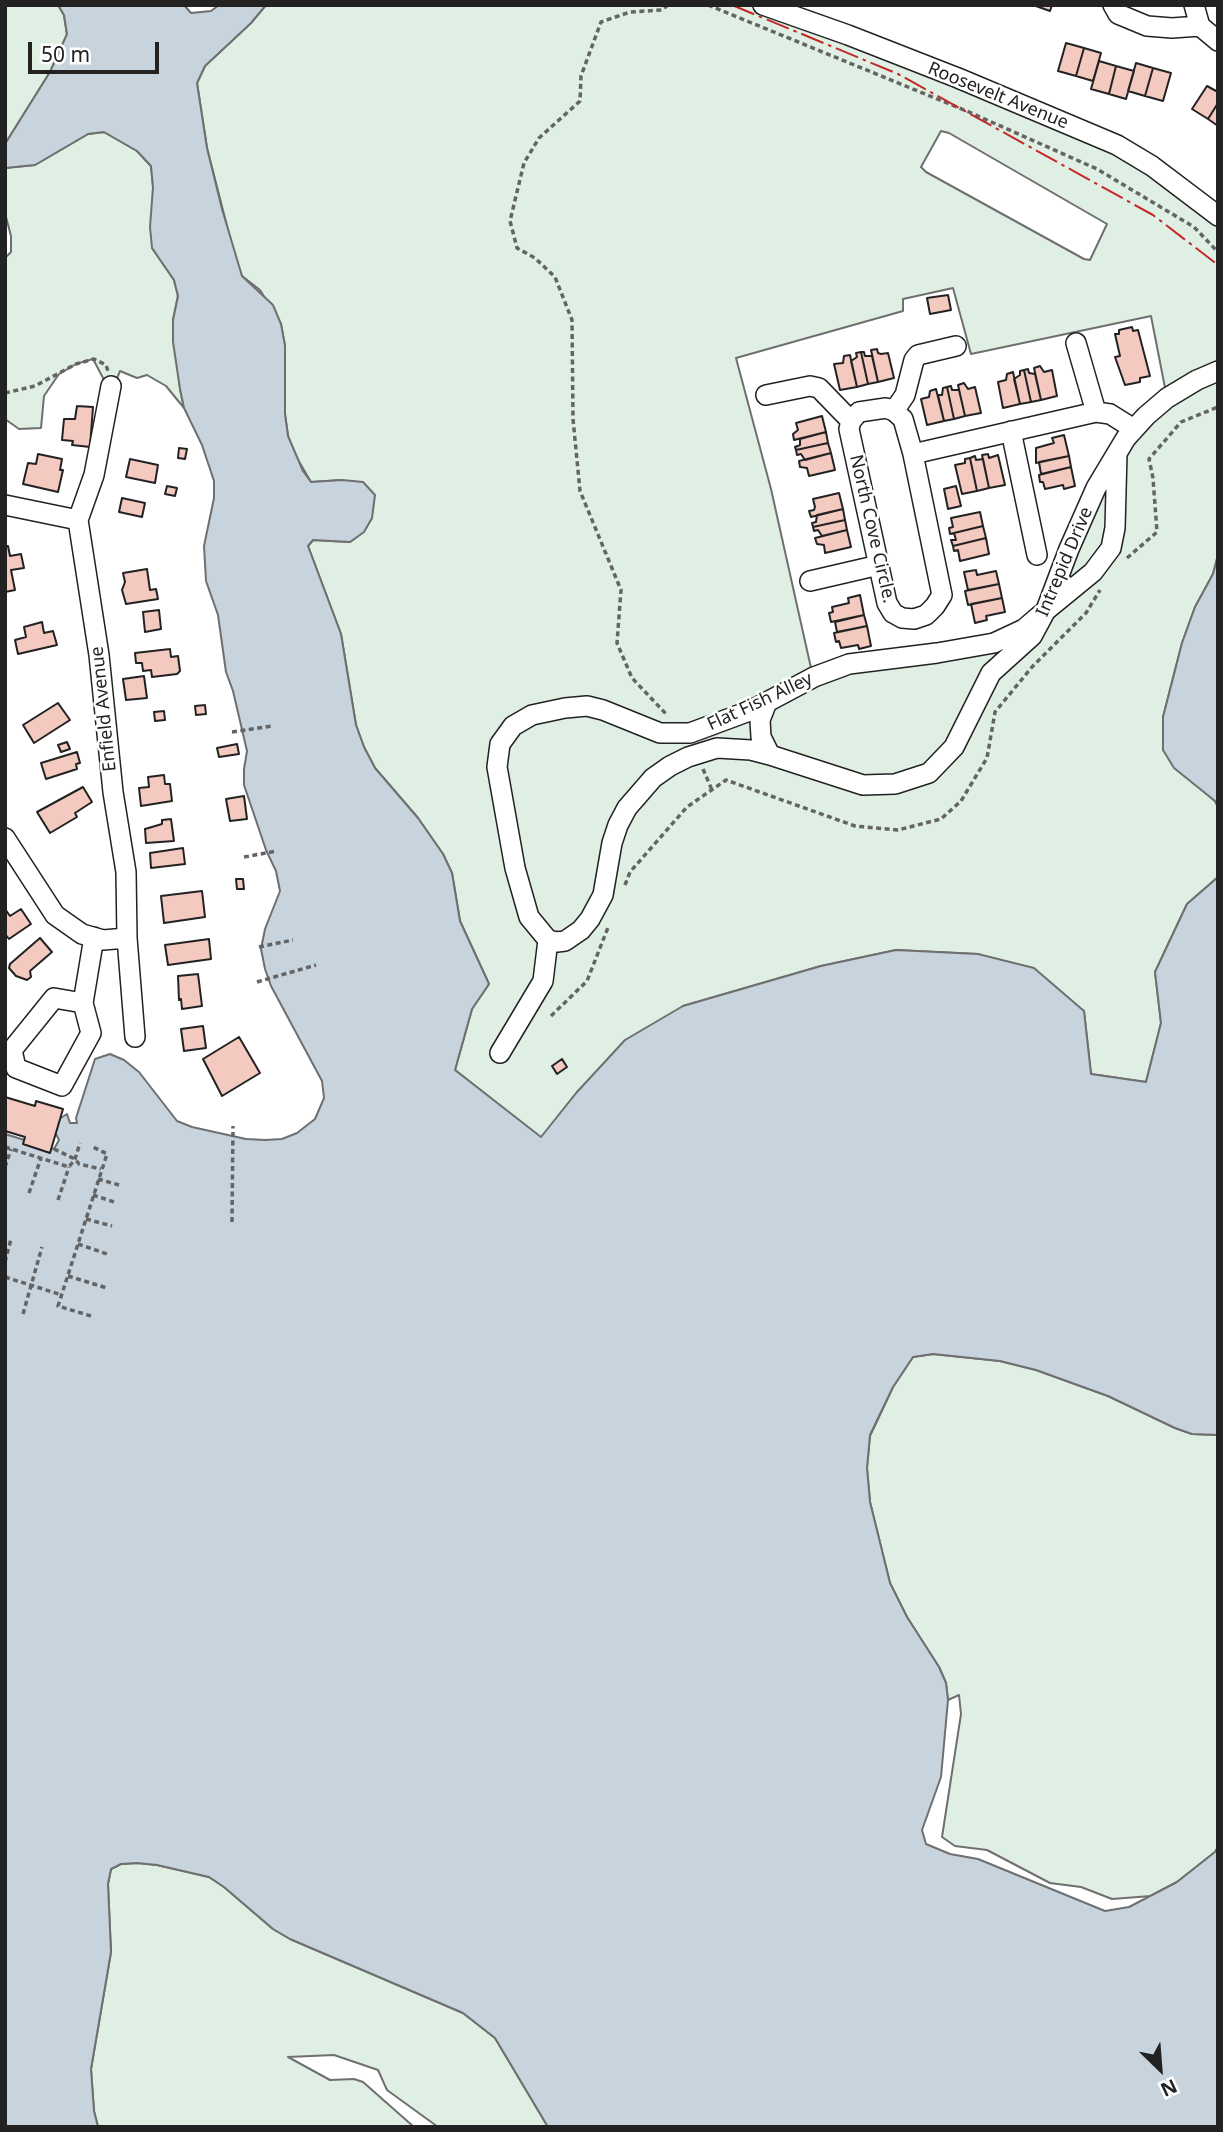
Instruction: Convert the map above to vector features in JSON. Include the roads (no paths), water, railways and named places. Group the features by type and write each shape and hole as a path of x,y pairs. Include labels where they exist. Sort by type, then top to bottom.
{"street":[{"name":"Roosevelt Avenue","path":"763,5 958,78 1117,145 1152,166 1218,216"},
{"path":"1113,5 1118,14 1147,26 1200,26"},
{"path":"1194,5 1200,26 1218,41"},
{"path":"1076,343 1096,412"},
{"path":"766,395 810,386 818,388 851,421 859,412 872,408 894,411 905,396 914,360 918,355 957,346"},
{"name":"Intrepid Drive","path":"548,940 565,941 580,930 597,907 603,895 610,851 618,825 638,793 670,766 694,755 717,748 731,748 770,755 863,785 895,784 914,780 929,772 954,747 991,673 1032,636 1046,610 1096,488 1134,429 1167,398 1197,380 1218,372"},
{"name":"Enfield Avenue","path":"111,386 94,475 78,520 99,656 113,792 126,872 127,938 135,1037"},
{"name":"North Cove Circle.","path":"851,421 849,429 887,603 893,613 902,618 914,619 926,615 942,595 913,454 903,419 894,411"},
{"path":"913,454 1096,412 1110,414 1134,429"},
{"path":"1012,432 1037,555"},
{"name":"Flat Fish Alley","path":"548,940 528,917 515,868 497,766 499,744 513,726 532,715 587,706 660,733 680,734 720,724 814,677 849,664 993,643 1024,629 1093,572 1111,548 1115,528 1117,453"},
{"path":"5,505 78,520"},
{"path":"810,581 879,565"},
{"path":"767,702 761,720 761,737 770,755"},
{"path":"5,838 55,915 72,929 103,940 127,938"},
{"path":"83,1003 54,999 12,1050 16,1068 62,1086 91,1033 83,1003 94,937"},
{"path":"500,1054 543,981 548,940"}]}
